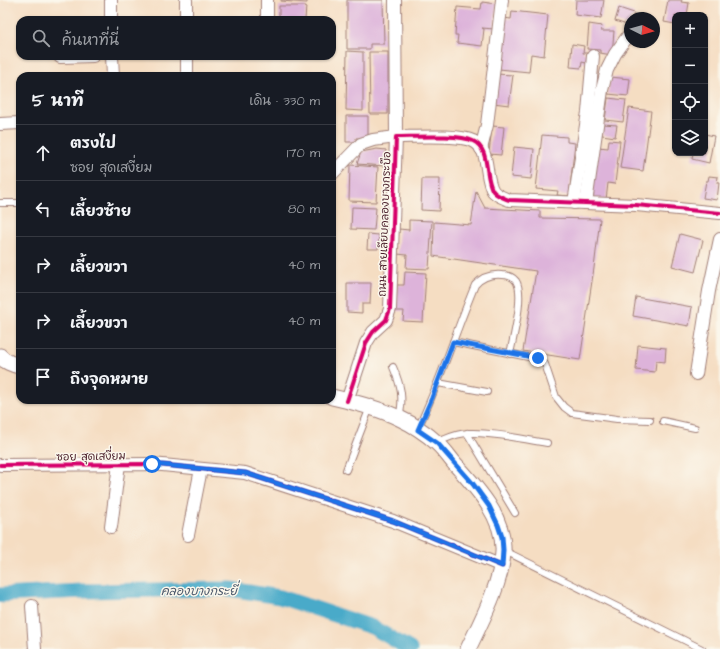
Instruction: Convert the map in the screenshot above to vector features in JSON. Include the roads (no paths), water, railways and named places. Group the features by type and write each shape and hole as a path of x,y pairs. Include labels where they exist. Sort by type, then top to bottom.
{"street":[{"path":"111,0 112,16"},
{"path":"186,0 186,16"},
{"path":"267,0 267,16"},
{"path":"336,170 361,144 373,140 396,136 396,0"},
{"path":"502,0 487,125 481,149 485,158 493,191 500,197 509,200 636,205 720,213"},
{"path":"580,203 607,70 615,54 624,41"},
{"path":"580,203 593,56"},
{"path":"112,60 113,72"},
{"path":"186,60 187,72"},
{"path":"0,124 16,123"},
{"name":"ถนน สายเลียบคลองบางกระบือ","path":"347,401 366,343 386,320 390,309 396,136 466,138 475,141 481,149"},
{"path":"696,374 709,291 720,239"},
{"path":"0,356 8,362 16,365"},
{"path":"336,398 370,407 398,418 437,443 473,484 489,506 498,525 503,550 502,566 486,611 468,649"},
{"path":"112,527 119,464"},
{"name":"ซอย สุดเสงี่ยม","path":"0,465 152,464 245,473 393,521 502,566"},
{"path":"188,535 201,469"},
{"path":"32,606 35,649"}],"lane":[{"path":"0,203 16,203"},
{"path":"418,430 438,383 475,285 481,279 490,276 510,276 516,281 519,291 519,311 510,354"},
{"path":"453,342 510,354 538,358 545,364 556,397 564,407 572,412 617,419 650,420"},
{"path":"393,367 399,382 402,396 398,418"},
{"path":"438,383 487,392"},
{"path":"346,470 370,407"},
{"path":"663,421 695,428"},
{"path":"437,443 451,436 467,433 496,434 548,443"},
{"path":"467,433 515,513"},
{"path":"503,550 702,649"}],"waterway":[{"name":"คลองบางกระยี่","path":"0,595 82,591 230,589 280,597 372,627 410,649"}]}
